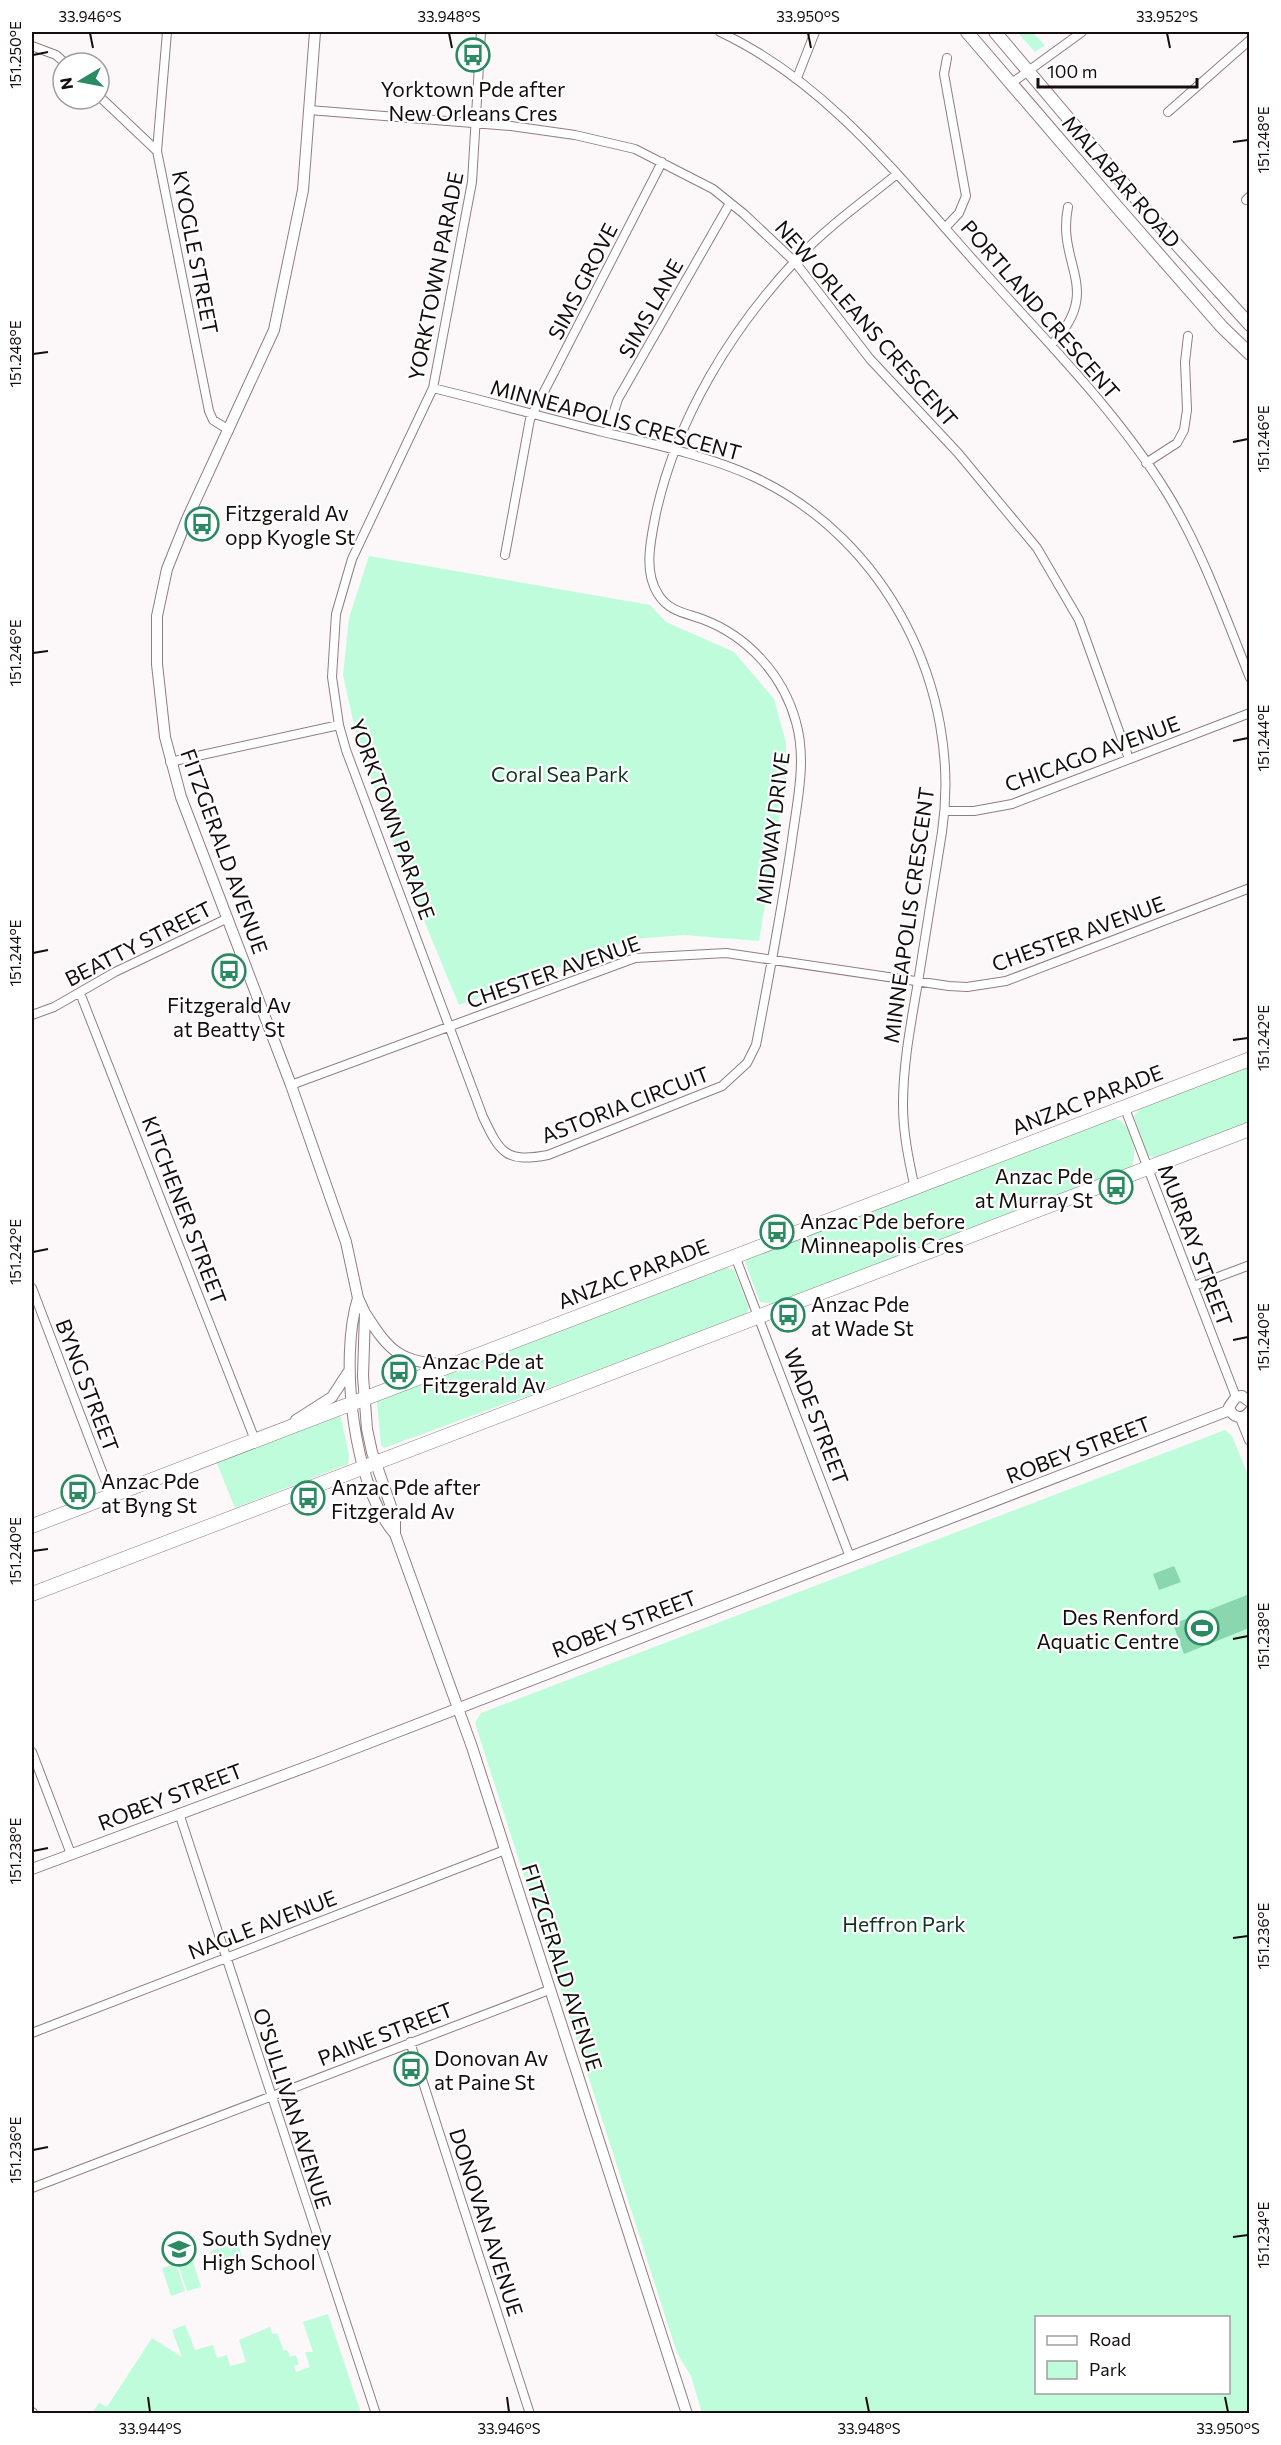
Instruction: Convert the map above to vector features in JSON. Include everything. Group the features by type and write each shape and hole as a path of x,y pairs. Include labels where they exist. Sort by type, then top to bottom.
{"main road":[{"name":"MALABAR ROAD","path":"967,32 1013,82 1118,208 1222,327 1250,354"},
{"name":"MALABAR ROAD","path":"995,32 1151,216 1250,325"},
{"name":"ANZAC PARADE","path":"32,1526 1250,1059"},
{"path":"32,1594 1250,1129"}],"street":[{"path":"157,151 167,32"},
{"name":"FITZGERALD AVENUE","path":"315,32 300,210 274,330 186,519 167,569 157,616 159,704 171,762 291,1085 346,1242 358,1298 365,1313 358,1400"},
{"name":"YORKTOWN PARADE","path":"449,1026 339,725 334,699 332,657 340,594 352,559 433,388 468,210 477,125 481,32"},
{"name":"PORTLAND CRESCENT","path":"720,32 754,48 825,101 897,174 1051,345 1167,492 1191,537 1250,678"},
{"path":"796,78 816,32"},
{"path":"1013,82 1082,32"},
{"path":"1168,112 1250,40"},
{"path":"32,46 51,53"},
{"path":"945,228 959,213 966,195 944,74 947,58"},
{"name":"KYOGLE STREET","path":"111,107 157,151 208,411 213,420 229,430"},
{"name":"NEW ORLEANS CRESCENT","path":"309,110 575,135 635,149 712,189 730,203 795,262 863,351 958,453 1037,548 1079,620 1129,759"},
{"name":"SIMS GROVE","path":"505,555 533,414 662,162"},
{"name":"MIDWAY DRIVE","path":"772,959 802,765 800,736 783,688 767,665 733,635 670,607 652,584 650,566 655,521 668,470 709,376 758,304 795,262 897,174"},
{"name":"SIMS LANE","path":"607,433 618,399 730,203"},
{"path":"1051,345 1073,318 1078,298 1065,222 1068,207"},
{"path":"1146,463 1177,443 1184,430 1187,410 1185,362 1188,336"},
{"name":"MINNEAPOLIS CRESCENT","path":"433,388 676,451 745,472 782,491 824,522 880,582 906,625 933,692 946,764 945,811 904,1062 905,1144 915,1189"},
{"name":"CHICAGO AVENUE","path":"945,811 974,811 1012,804 1250,713"},
{"path":"171,762 339,725"},
{"name":"CHESTER AVENUE","path":"291,1085 635,958 726,953 918,982 967,987 1006,981 1250,888"},
{"name":"BEATTY STREET","path":"32,1015 228,918"},
{"name":"ASTORIA CIRCUIT","path":"449,1026 483,1117 497,1146 508,1154 521,1157 549,1155 709,1093 734,1078 747,1063 756,1045 772,959"},
{"name":"KITCHENER STREET","path":"80,993 255,1440"},
{"name":"MURRAY STREET","path":"1124,1106 1236,1397"},
{"name":"WADE STREET","path":"735,1256 850,1557"},
{"path":"1194,1286 1250,1265"},
{"name":"BYNG STREET","path":"32,1288 111,1495"},
{"name":"FITZGERALD AVENUE","path":"358,1298 354,1312 351,1365 369,1464 395,1518 395,1534 458,1707 686,2413"},
{"path":"365,1313 377,1333 397,1354 424,1364 455,1364"},
{"path":"269,1434 328,1401 340,1388 351,1365"},
{"path":"1250,1402 1245,1398 1236,1397 1231,1401 1230,1410 1234,1416 1245,1414 1250,1440"},
{"name":"ROBEY STREET","path":"32,1869 1230,1410"},
{"path":"32,1752 71,1854"},
{"name":"O'SULLIVAN AVENUE","path":"179,1813 376,2414"},
{"name":"NAGLE AVENUE","path":"32,2033 505,1850"},
{"name":"PAINE STREET","path":"32,2188 549,1990"},
{"name":"DONOVAN AVENUE","path":"410,2042 530,2414"}],"green space":[{"path":"1017,32 1032,32 1045,45 1035,52"},
{"name":"Coral Sea Park","path":"369,556 650,605 666,622 734,652 774,699 786,743 786,776 759,941 685,935 633,939 459,1005 401,865 356,734 343,675 349,618"},
{"path":"1249,1067 1249,1124 1160,1158 1148,1156 1134,1117 1140,1107"},
{"path":"1112,1118 1125,1125 1132,1138 1134,1153 1131,1168 773,1304 760,1302 745,1262 749,1257"},
{"path":"724,1267 734,1270 749,1308 745,1316 384,1448 381,1445 377,1402 384,1397"},
{"path":"340,1414 349,1455 348,1464 235,1508 216,1461"},
{"name":"Heffron Park","path":"1225,1430 1232,1436 1250,1480 1249,2413 702,2413 691,2376 677,2353 475,1723 481,1713"},
{"path":"238,2243 242,2257 214,2266 210,2251"},
{"path":"192,2259 201,2287 187,2291 178,2264"},
{"path":"176,2264 185,2291 171,2296 162,2268"},
{"path":"328,2314 361,2413 92,2413 99,2403 107,2407 152,2338 182,2357 172,2330 185,2325 195,2350 213,2345 217,2358 227,2355 230,2366 246,2362 239,2340 270,2327 272,2334 277,2333 284,2351 287,2350 290,2357 296,2355 299,2364 294,2366 296,2372 310,2367 305,2352 313,2352 303,2322"}],"shaded area":[{"path":"1174,1566 1181,1582 1159,1590 1153,1574"},
{"path":"1247,1595 1249,1628 1184,1654 1173,1624"}],"place":[{"name":"Yorktown Pde after New Orleans Cres","path":"473,55"},
{"name":"Fitzgerald Av opp Kyogle St","path":"202,524"},
{"name":"Fitzgerald Av at Beatty St","path":"229,971"},
{"name":"Anzac Pde at Murray St","path":"1116,1187"},
{"name":"Anzac Pde before Minneapolis Cres","path":"777,1232"},
{"name":"Anzac Pde at Wade St","path":"788,1315"},
{"name":"Anzac Pde at Fitzgerald Av","path":"399,1372"},
{"name":"Anzac Pde at Byng St","path":"78,1492"},
{"name":"Anzac Pde after Fitzgerald Av","path":"308,1498"},
{"name":"Des Renford Aquatic Centre","path":"1202,1628"},
{"name":"Donovan Av at Paine St","path":"411,2069"},
{"name":"South Sydney High School","path":"179,2249"}]}
